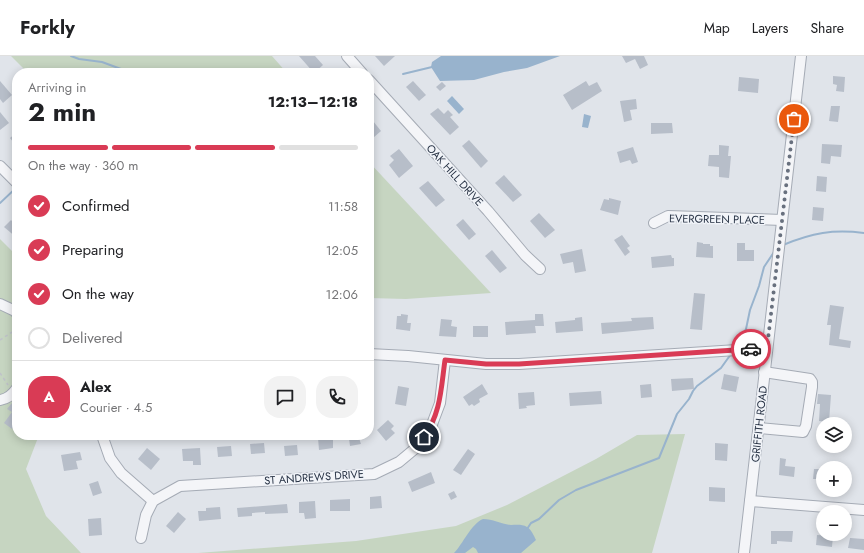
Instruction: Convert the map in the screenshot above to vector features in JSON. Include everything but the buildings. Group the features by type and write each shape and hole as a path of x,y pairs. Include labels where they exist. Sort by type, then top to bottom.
{"street":[{"path":"347,56 358,68"},
{"name":"GRIFFITH ROAD","path":"744,553 801,56"},
{"name":"OAK HILL DRIVE","path":"374,86 540,270"},
{"path":"0,166 12,178"},
{"name":"EVERGREEN PLACE","path":"654,223 668,216 782,220"},
{"path":"0,304 12,311"},
{"path":"374,354 408,356 486,364 519,364 767,348"},
{"name":"ST ANDREWS DRIVE","path":"153,501 180,486 374,474 398,462 417,447 431,427 440,403 445,360"},
{"path":"758,428 800,432 805,430 812,387 812,382 810,379 764,372"},
{"path":"1,401 12,394"},
{"path":"104,440 110,458 121,473 153,501 146,515 141,538"},
{"path":"750,501 864,510"}],"path":[{"path":"0,340 12,332"}],"green space":[{"path":"11,56 272,56 283,68 23,68"},
{"path":"374,167 491,293 406,299 374,298"},
{"path":"0,239 12,251 12,440 37,440 26,469 46,516 81,553 0,553"},
{"path":"685,434 652,553 198,553 356,541 456,526 507,505 596,459 637,435"}],"water":[{"path":"441,56 560,56 527,68 474,80 440,81 431,67 432,62"},
{"path":"452,96 464,109 459,114 447,101"},
{"path":"584,114 591,116 588,128 582,127"},
{"path":"483,519 511,525 525,526 530,529 536,540 521,553 478,553 473,547 465,553 454,553 475,525"}],"waterway":[{"path":"71,56 79,59 102,62 118,68"},
{"path":"403,74 432,67"},
{"path":"0,203 12,192"},
{"path":"783,245 823,233 864,233"},
{"path":"737,346 746,329 750,310 764,267 774,252"},
{"path":"527,529 531,523 539,519 559,500 576,490 659,458 677,414 697,386 721,368 731,354"}],"way so far":[{"path":"751,349 767,348 794,119"}],"route":[{"path":"424,437 431,427 440,403 445,360 486,364 519,364 751,349"}]}
